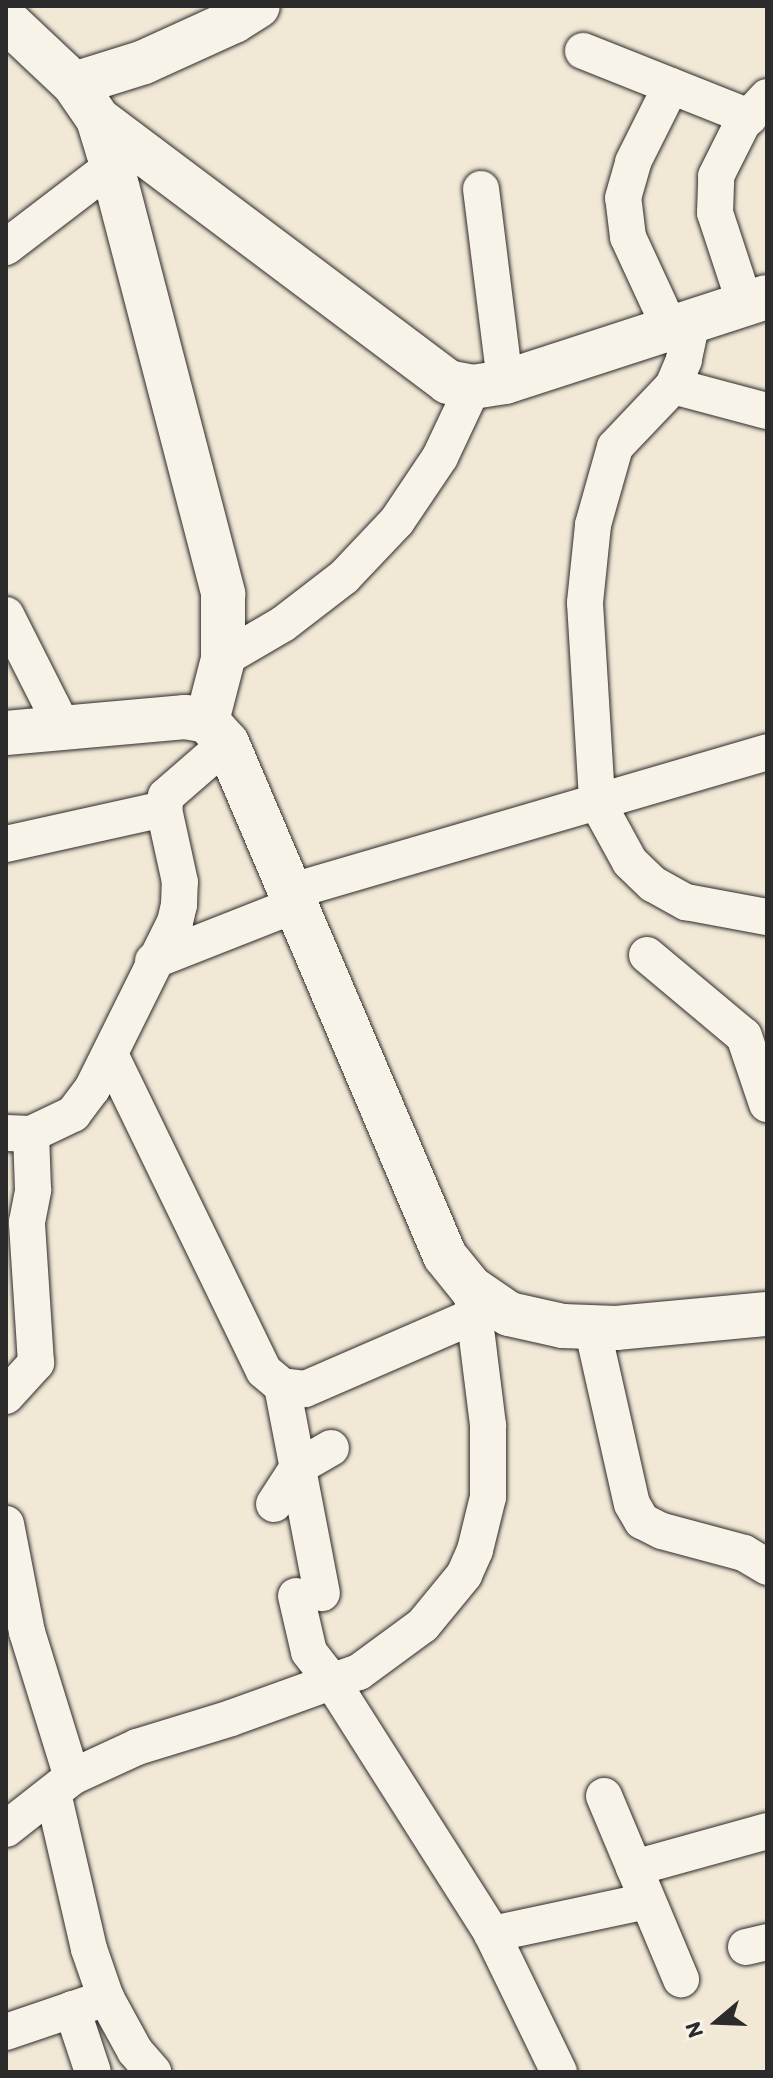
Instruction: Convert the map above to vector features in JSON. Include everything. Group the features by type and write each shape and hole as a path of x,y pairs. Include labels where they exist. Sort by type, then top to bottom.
{"street":[{"path":"74,84 144,62 234,21 258,6"},
{"path":"6,20 74,84 98,119 223,594 223,659 217,732 445,1256 473,1302 488,1425 488,1497 475,1550 464,1575 423,1625 346,1678 137,1747 62,1785 6,1829"},
{"path":"98,119 428,369 448,382 489,384 756,300 715,213 715,201 716,176 758,107 671,86 583,51"},
{"path":"671,86 633,162 623,198 628,237 681,325 684,360 673,386 615,447 593,525 585,603 597,802 630,862 653,884 686,902 767,917"},
{"path":"6,247 112,166"},
{"path":"223,659 283,624 344,577 397,521 489,384 481,189"},
{"path":"673,386 767,411"},
{"path":"6,615 63,728"},
{"path":"6,733 185,717 217,732"},
{"path":"6,1396 36,1363 27,1222 33,1190 18,1133 73,1114 92,1089 110,1054 153,961 175,922 179,905 180,882 164,809 166,796 217,732"},
{"path":"153,961 292,899 597,802 767,752"},
{"path":"6,844 164,809"},
{"path":"647,955 744,1036 767,1104"},
{"path":"110,1054 264,1371 282,1386 305,1389 473,1302 563,1326 592,1327 767,1314"},
{"path":"592,1327 632,1504 642,1521 662,1531 744,1553 767,1567"},
{"path":"282,1386 298,1467 309,1595 309,1652 346,1678 492,1934 559,2072"},
{"path":"274,1504 298,1467 331,1448"},
{"path":"6,1524 62,1785 89,1949 93,2072"},
{"path":"604,1796 681,1979"},
{"path":"492,1934 641,1885 767,1831"},
{"path":"6,2032 89,2003"},
{"path":"89,2003 153,2072"}]}
